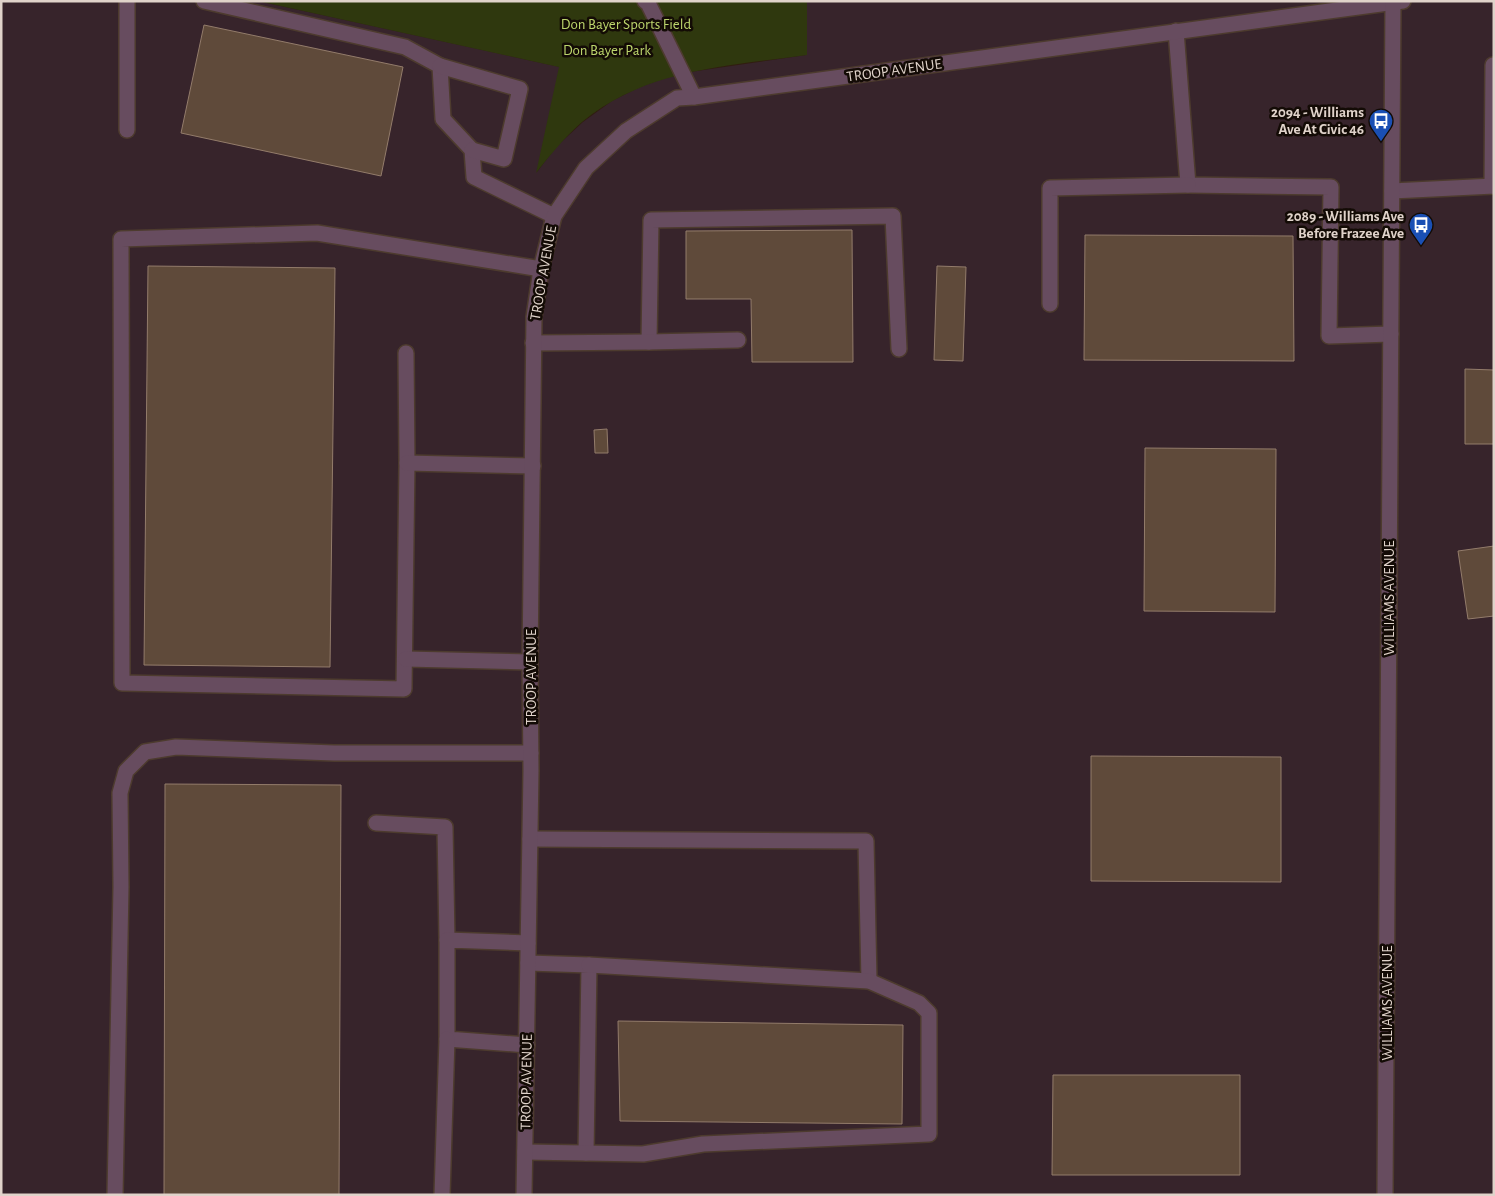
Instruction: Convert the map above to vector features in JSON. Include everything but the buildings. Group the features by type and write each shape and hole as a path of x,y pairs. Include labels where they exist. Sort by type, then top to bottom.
{"street":[{"path":"127,1 127,130"},
{"path":"204,1 405,47 440,66 520,89 504,159 472,150 443,119 440,66"},
{"path":"645,1 648,3 694,97"},
{"name":"TROOP AVENUE","path":"524,1195 531,753 530,662 534,317 541,269 554,216 586,168 626,131 677,98 1396,2"},
{"name":"WILLIAMS AVENUE","path":"1385,1195 1392,191 1396,2"},
{"path":"1176,32 1188,185"},
{"path":"1392,191 1493,186 1493,64"},
{"path":"472,150 474,177 554,216"},
{"path":"1050,304 1050,188 1188,185 1331,187 1329,336 1391,334"},
{"path":"649,342 651,220 893,216 899,349"},
{"path":"406,354 406,659 404,689 122,683 121,239 318,234 541,269"},
{"path":"533,343 738,340"},
{"path":"407,463 532,466"},
{"path":"406,659 530,662"},
{"path":"115,1195 121,887 120,793 126,772 145,752 176,747 334,753 531,753"},
{"path":"376,823 445,827 447,1039 442,1195"},
{"path":"530,839 866,841 869,981"},
{"path":"447,940 528,943"},
{"path":"525,1152 643,1154 703,1144 929,1134 929,1013 919,1003 869,981 528,963"},
{"path":"586,1153 589,965"},
{"path":"447,1039 527,1045"}],"shaded area":[{"path":"1,1 258,1 560,67 537,172 556,147 583,122 612,101 640,87 664,78 690,72 806,55 807,1 1494,1 1494,1195 1,1195"}],"green space":[{"name":"Don Bayer Park","path":"258,1 807,1 807,55 718,67 689,73 660,80 633,91 607,104 582,122 558,146 536,173 559,67"}],"place":[{"name":"2094 - Williams Ave At Civic 46","path":"1381,142"},
{"name":"2089 - Williams Ave Before Frazee Ave","path":"1421,246"}],"park label":[{"name":"Don Bayer Sports Field","path":"626,24"}]}
